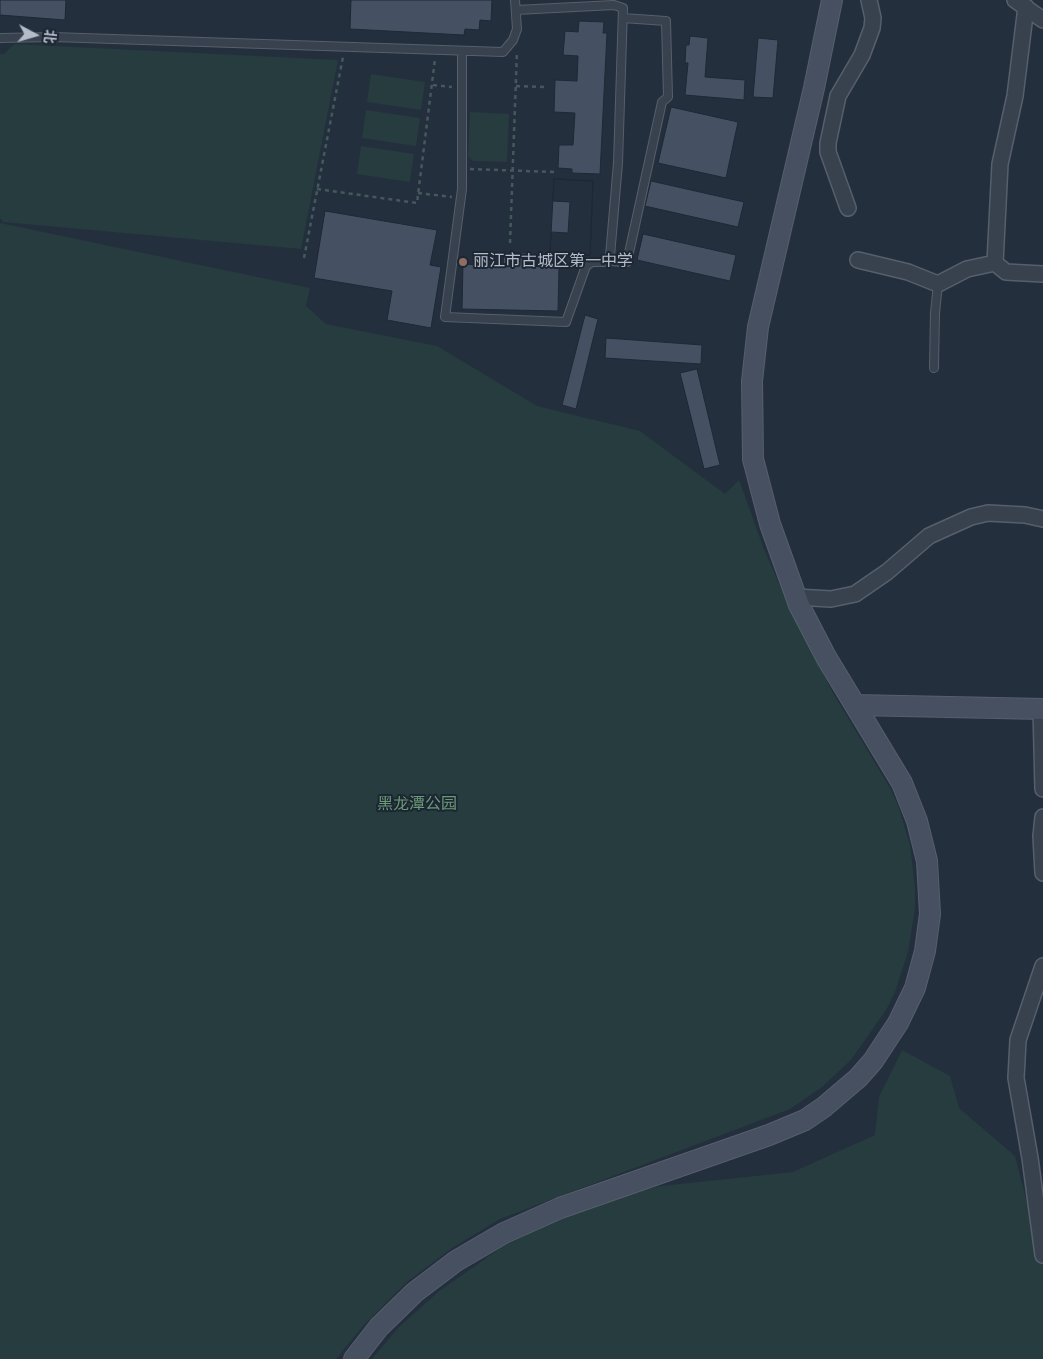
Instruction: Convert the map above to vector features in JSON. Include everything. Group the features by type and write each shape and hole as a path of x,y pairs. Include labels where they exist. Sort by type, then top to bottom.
{"street":[{"path":"354,1359 396,1309 435,1276 477,1248 518,1226 560,1208 769,1135 805,1120 842,1093 873,1061 898,1023 915,988 926,951 930,896 923,841 902,784 812,631 796,597 770,524 753,459 751,407 758,328 810,108 832,0"},
{"path":"848,208 828,152 832,114 838,96 862,55 872,28 873,18 869,0"},
{"path":"1021,3 1043,20"},
{"path":"995,263 1000,164 1015,96 1021,3"},
{"path":"810,108 832,114"},
{"path":"858,260 908,272 938,284 967,269 995,263"},
{"path":"995,263 1006,272 1043,274"},
{"path":"796,597 831,599 855,594 886,572 929,536 971,517 988,513 1024,515 1043,519"},
{"path":"855,705 1042,709 1043,789"},
{"path":"1043,817 1041,836 1043,873"},
{"path":"1043,966 1018,1040 1016,1078 1030,1158 1043,1255"}],"lane":[{"path":"0,38 52,37 503,52 513,40 517,28 515,0"},
{"path":"516,10 614,5 623,8 618,163 610,256 607,261"},
{"path":"462,51 463,169 461,198 445,317 566,322 586,266 592,262 627,262 662,102 668,97 666,21 623,18"},
{"path":"934,368 935,313 938,284"}],"path":[{"path":"510,243 518,53 513,40"},
{"path":"304,258 344,48"},
{"path":"317,189 417,203 436,50"},
{"path":"433,85 463,88"},
{"path":"516,86 547,87"},
{"path":"463,169 554,172"},
{"path":"418,193 461,198"}],"green space":[{"path":"14,44 338,60 301,249 3,222 0,218 0,54 4,54"},
{"path":"371,74 425,82 421,110 367,102"},
{"path":"366,110 420,118 416,146 362,138"},
{"path":"470,112 509,114 507,162 473,161 468,156"},
{"path":"361,146 414,154 410,182 357,174"},
{"name":"黑龙潭公园","path":"0,223 310,288 306,306 326,324 437,346 537,406 640,431 725,494 739,480 764,549 793,616 833,693 889,786 898,805 910,845 915,888 915,909 908,952 895,992 886,1010 851,1060 822,1087 790,1109 500,1219 452,1248 407,1282 363,1326 336,1359 0,1359"},
{"path":"902,1050 950,1076 959,1108 1015,1156 1031,1218 1043,1217 1043,1359 372,1359 398,1328 438,1292 502,1247 547,1223 632,1192 661,1186 793,1172 875,1135 879,1097"}],"building":[{"path":"0,0 66,0 65,20 0,15"},
{"path":"351,0 492,0 491,21 480,20 479,30 465,29 464,35 350,29"},
{"path":"579,21 604,22 603,33 607,33 600,174 572,173 572,169 558,168 559,145 573,145 575,113 554,112 555,80 577,81 578,56 563,55 565,31 578,32"},
{"path":"690,36 708,38 705,77 745,80 744,100 685,95 688,63 685,63 686,45 689,45"},
{"path":"758,38 778,40 773,98 753,97"},
{"path":"671,107 738,122 726,178 658,163"},
{"path":"554,179 593,181 590,255 550,253"},
{"path":"554,179 593,181 590,255 550,253 551,232 568,233 570,202 553,201"},
{"path":"651,181 744,202 738,227 645,206"},
{"path":"325,211 437,230 430,265 441,267 431,328 387,320 392,291 314,278"},
{"path":"643,234 736,255 730,281 637,260"},
{"path":"504,252 528,253 527,266 559,267 558,311 462,309 463,264 503,266"},
{"path":"585,315 598,319 576,409 562,405"},
{"path":"606,338 702,345 701,364 605,358"},
{"path":"697,369 720,465 704,469 680,373"}],"place":[{"name":"丽江市古城区第一中学","path":"463,262"}]}
